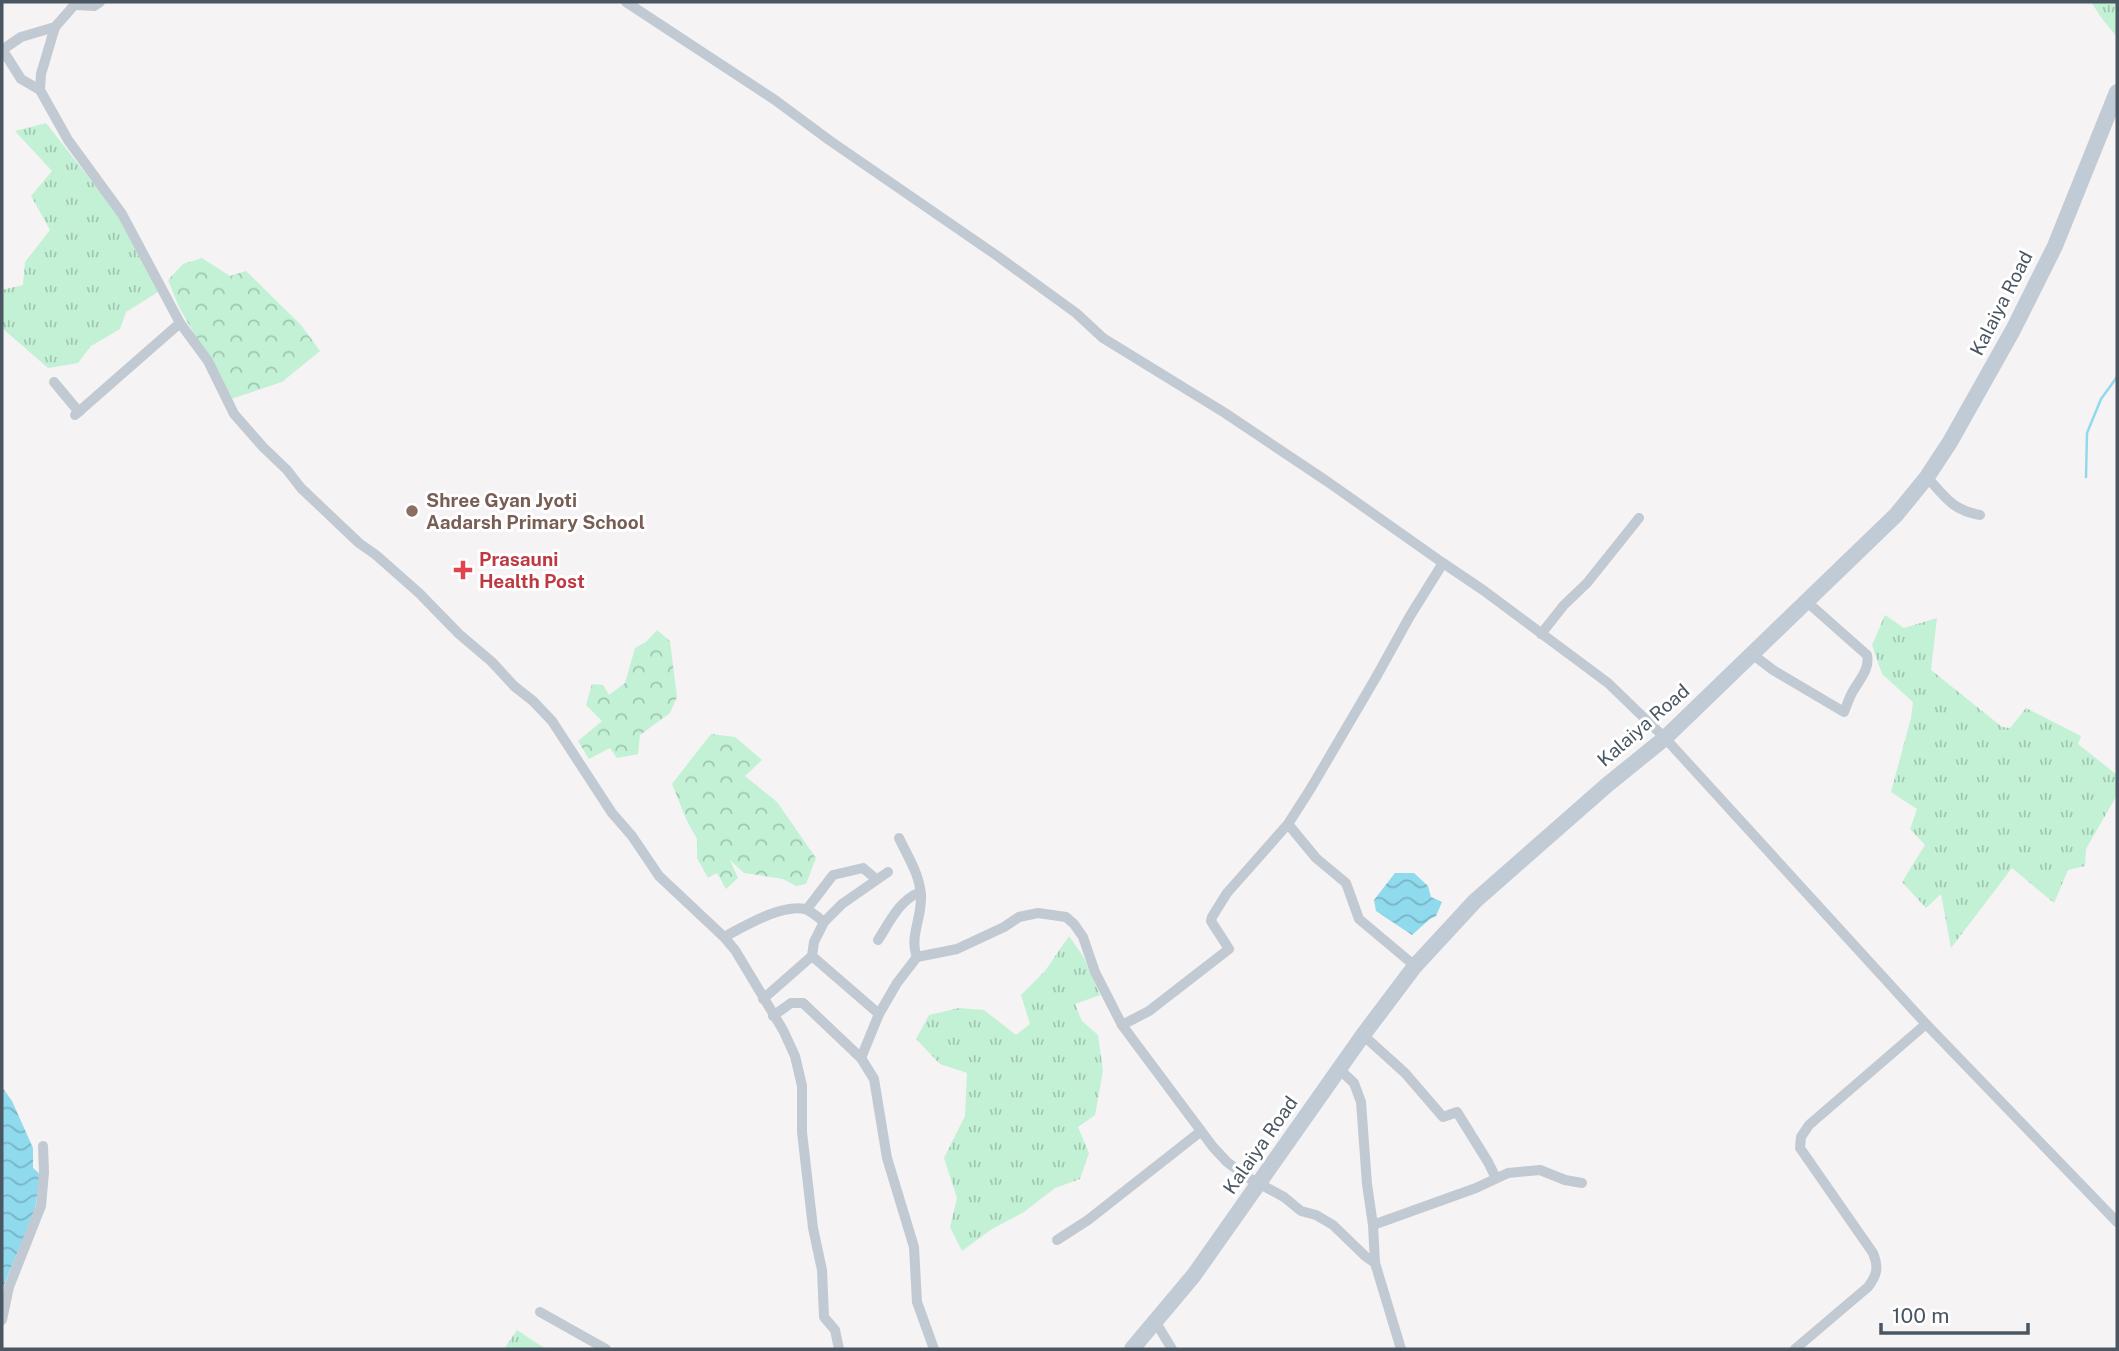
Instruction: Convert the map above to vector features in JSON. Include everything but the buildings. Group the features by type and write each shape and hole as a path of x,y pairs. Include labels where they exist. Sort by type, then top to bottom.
{"main road":[{"name":"Kalaiya Road","path":"1132,1349 1194,1275 1363,1034 1415,966 1475,901 1515,864 1665,738 1896,515 1927,478 2013,330 2055,246 2117,92"}],"street":[{"path":"40,90 41,74 55,27 76,3 94,6 100,2"},
{"path":"626,2 775,100 996,255 1076,313 1103,338 1225,413 1328,482 1483,590 1608,683 1665,738 1926,1024 2117,1222"},
{"path":"55,27 21,37 2,50 21,79 40,90 68,140 122,214 180,323 208,361 234,414 301,488 359,543 419,593 552,721 612,813 632,836 659,876 735,950 783,1030 795,1056 802,1086 802,1132 813,1228 822,1270 824,1317 835,1330 839,1349"},
{"path":"54,382 77,413 180,323"},
{"path":"1927,478 1947,501 1971,514 1980,515"},
{"path":"1541,634 1564,604 1587,583 1639,518"},
{"path":"1122,1025 1149,1011 1229,949 1211,921 1212,917 1227,893 1288,824 1375,679 1409,616 1443,563"},
{"path":"1752,654 1773,670 1844,712 1866,670 1867,654 1806,601"},
{"path":"1288,824 1317,859 1346,883 1359,919 1415,966"},
{"path":"899,838 917,875 921,895 913,940 917,957"},
{"path":"807,909 833,875 863,868 876,879"},
{"path":"763,999 813,956 814,942 824,922 842,904 888,872"},
{"path":"878,940 909,897 918,893 921,895"},
{"path":"724,937 766,915 794,909 807,909 824,922"},
{"path":"860,1058 879,1014 897,983 917,957 957,949 1019,917 1038,913 1066,917 1083,937 1095,972 1122,1025 1200,1132 1227,1162 1284,1196 1301,1211 1317,1215 1333,1225 1375,1263"},
{"path":"813,956 879,1014"},
{"path":"773,1016 791,1003 803,1003 860,1058 874,1079 887,1158 914,1247 917,1302 934,1349"},
{"path":"1795,1349 1868,1287 1876,1276 1878,1265 1873,1253 1800,1148 1801,1137 1809,1125 1926,1024"},
{"path":"1363,1034 1405,1073 1443,1117 1457,1112 1496,1178"},
{"path":"1339,1069 1354,1083 1361,1102 1375,1263 1401,1349"},
{"path":"1057,1240 1107,1206 1200,1132"},
{"path":"2,1320 9,1287 41,1206 43,1146"},
{"path":"1373,1225 1476,1188 1508,1173 1540,1170 1564,1180 1582,1183"},
{"path":"540,1312 606,1349"},
{"path":"1154,1321 1172,1349"}],"green space":[{"path":"2091,2 2117,2 2117,37 2103,20"},
{"path":"46,123 115,211 158,292 126,312 120,329 91,346 78,363 48,368 2,328 2,290 23,285 25,262 50,230 31,196 52,171 15,131"},
{"path":"202,258 230,276 246,271 301,325 320,351 282,382 231,399 179,307 168,280 183,264"},
{"path":"1885,615 1904,628 1937,618 1931,670 2002,727 2010,728 2026,708 2081,736 2078,744 2117,775 2117,795 2086,849 2085,866 2068,870 2054,903 2012,868 1951,948 1941,894 1926,908 1902,882 1925,845 1910,829 1917,809 1891,792 1913,702 1882,674 1872,645"},
{"path":"657,630 670,641 677,697 670,713 640,735 638,754 617,758 610,748 589,759 578,741 602,721 586,705 592,684 603,685 609,695 625,683 635,648 646,642"},
{"path":"711,734 735,737 762,760 745,776 777,802 816,858 806,884 796,886 783,879 744,873 730,860 738,878 726,889 717,873 708,878 697,858 697,839 672,784"},
{"path":"1069,936 1083,956 1100,995 1075,1004 1082,1021 1098,1035 1103,1071 1095,1115 1078,1127 1089,1153 1080,1179 1055,1188 1024,1212 992,1229 962,1251 950,1227 957,1198 944,1158 965,1116 967,1073 940,1064 916,1039 929,1015 959,1008 984,1010 1016,1035 1030,1024 1021,995 1045,971"},
{"path":"517,1330 546,1349 504,1349"}],"water":[{"path":"1395,873 1414,873 1428,886 1431,897 1442,902 1436,916 1412,935 1376,911 1374,900"},
{"path":"2,1087 12,1101 33,1148 33,1168 40,1174 35,1210 2,1290"}],"waterway":[{"path":"2086,477 2087,433 2101,399 2117,377"}],"place":[{"name":"Shree Gyan Jyoti Aadarsh Primary School","path":"412,511"},
{"name":"Prasauni Health Post","path":"463,570"}]}
